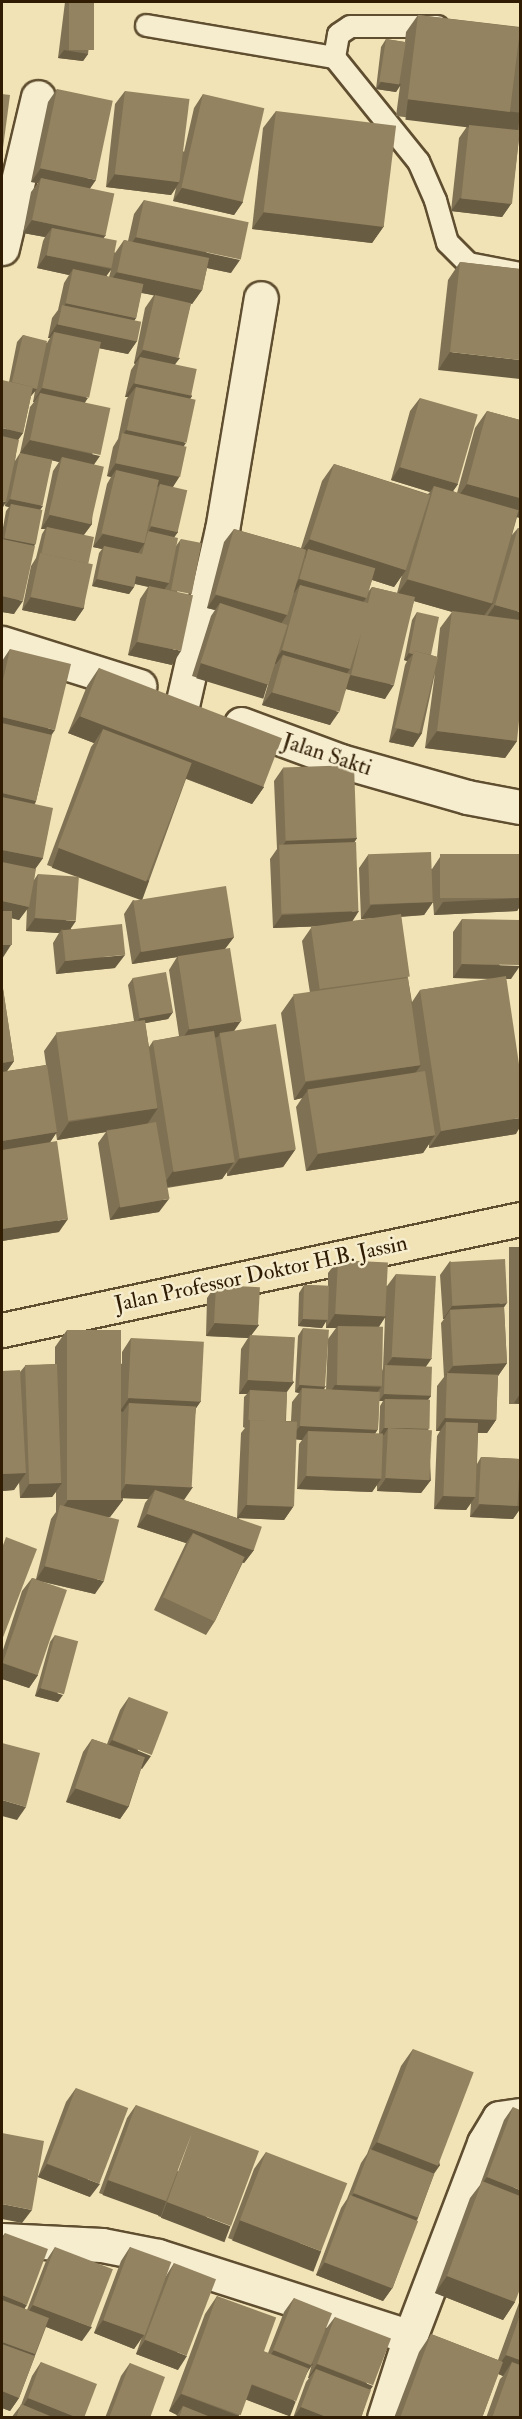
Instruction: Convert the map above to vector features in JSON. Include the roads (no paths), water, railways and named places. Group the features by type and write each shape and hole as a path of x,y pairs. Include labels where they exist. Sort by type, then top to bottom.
{"highway":[{"name":"Jalan Professor Doktor H.B. Jassin","path":"2,1330 520,1219"}],"street":[{"path":"2,248 38,97"},
{"path":"183,701 222,530 261,298"},
{"name":"Jalan Sakti","path":"2,643 119,678 268,736 341,761 467,797 520,807"},
{"path":"384,2418 410,2337 484,2144 499,2118 520,2115"},
{"path":"2,2240 102,2245 158,2256 410,2337"}],"lane":[{"path":"146,24 334,57 418,161 435,200 447,242 468,263 520,273"},
{"path":"334,57 338,34 350,26 457,26"}]}
